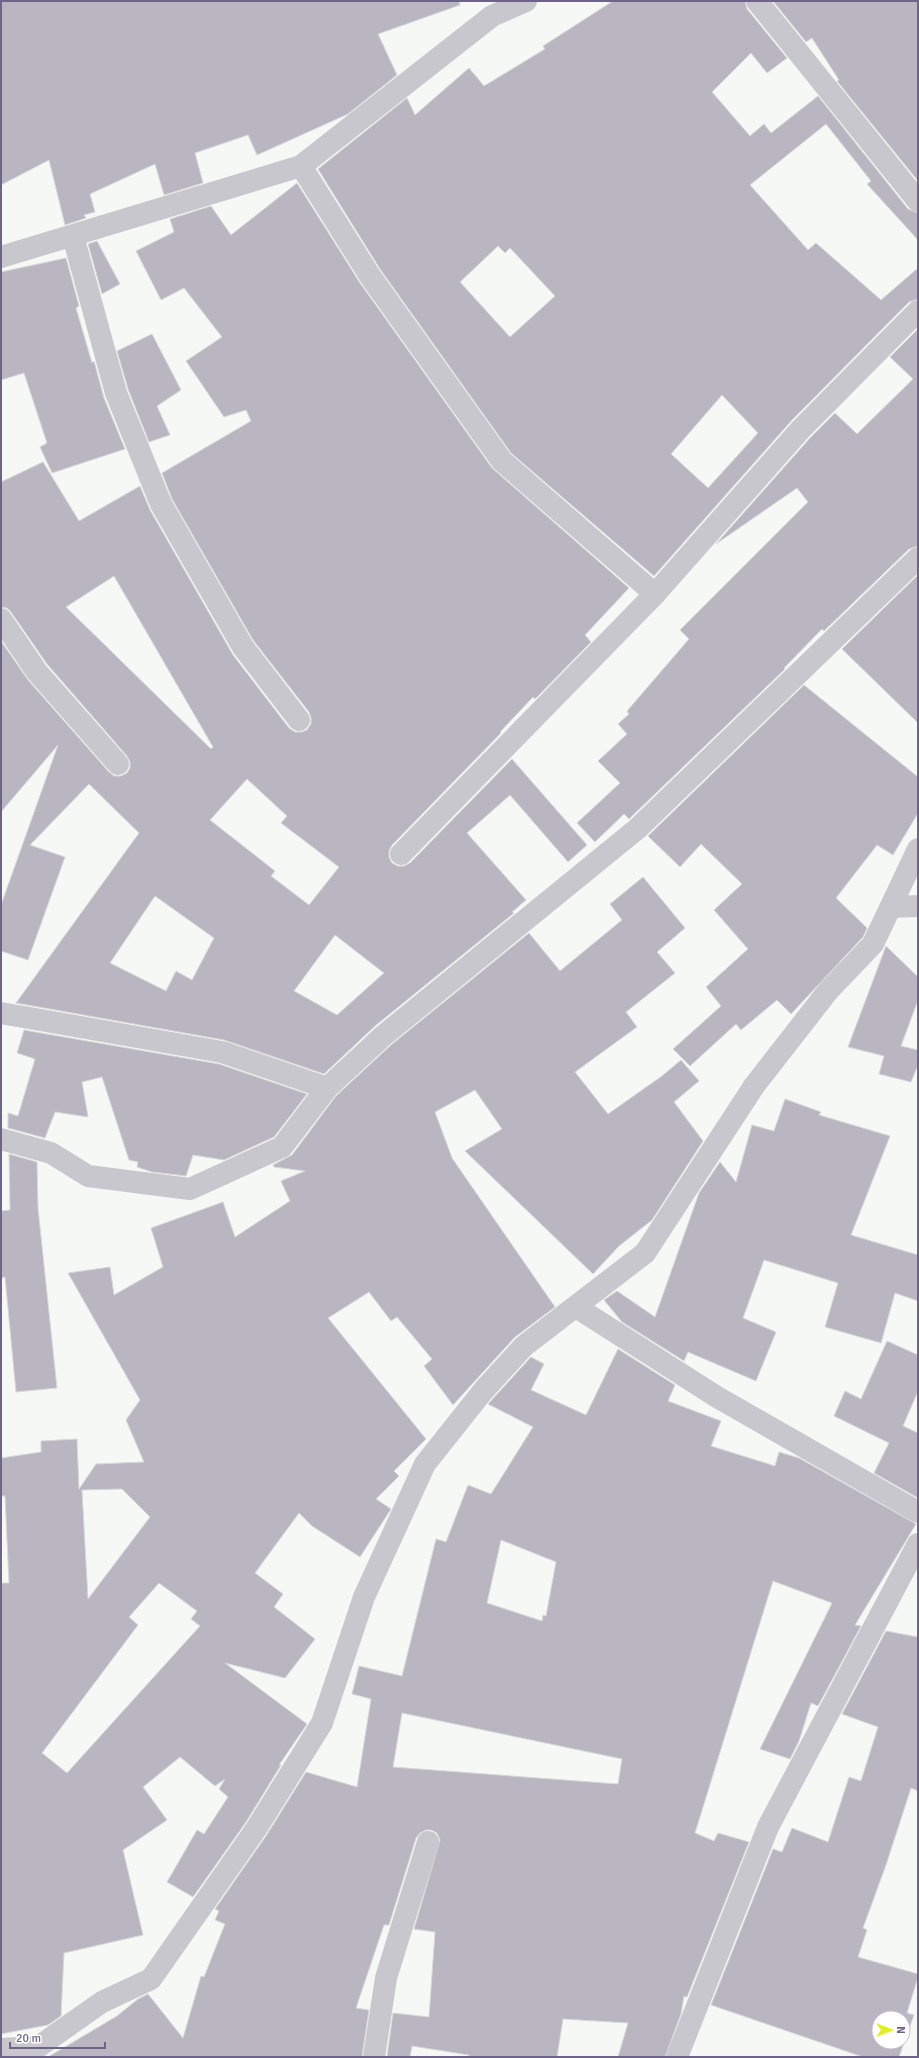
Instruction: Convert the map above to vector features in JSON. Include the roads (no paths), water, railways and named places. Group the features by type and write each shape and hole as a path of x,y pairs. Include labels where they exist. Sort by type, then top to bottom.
{"street":[{"path":"1,257 301,166 490,9 526,1"},
{"path":"757,1 918,201"},
{"path":"301,166 370,276 502,461 655,594"},
{"path":"73,236 116,393 161,504 243,647 299,720"},
{"path":"401,854 655,594 801,429 918,311"},
{"path":"1,1139 51,1153 88,1176 190,1189 282,1147 327,1088 383,1036 637,829 918,558"},
{"path":"1,620 37,672 118,764"},
{"path":"1,2049 38,2047 102,2002 151,1979 256,1829 322,1723 364,1597 425,1464 483,1391 524,1346 645,1253 754,1086 828,992 873,944 918,849"},
{"path":"890,908 918,906"},
{"path":"1,1013 222,1052 327,1088"},
{"path":"576,1307 717,1397 918,1512"},
{"path":"677,2057 768,1827 918,1544"},
{"path":"374,2057 386,1978 428,1842"}]}
